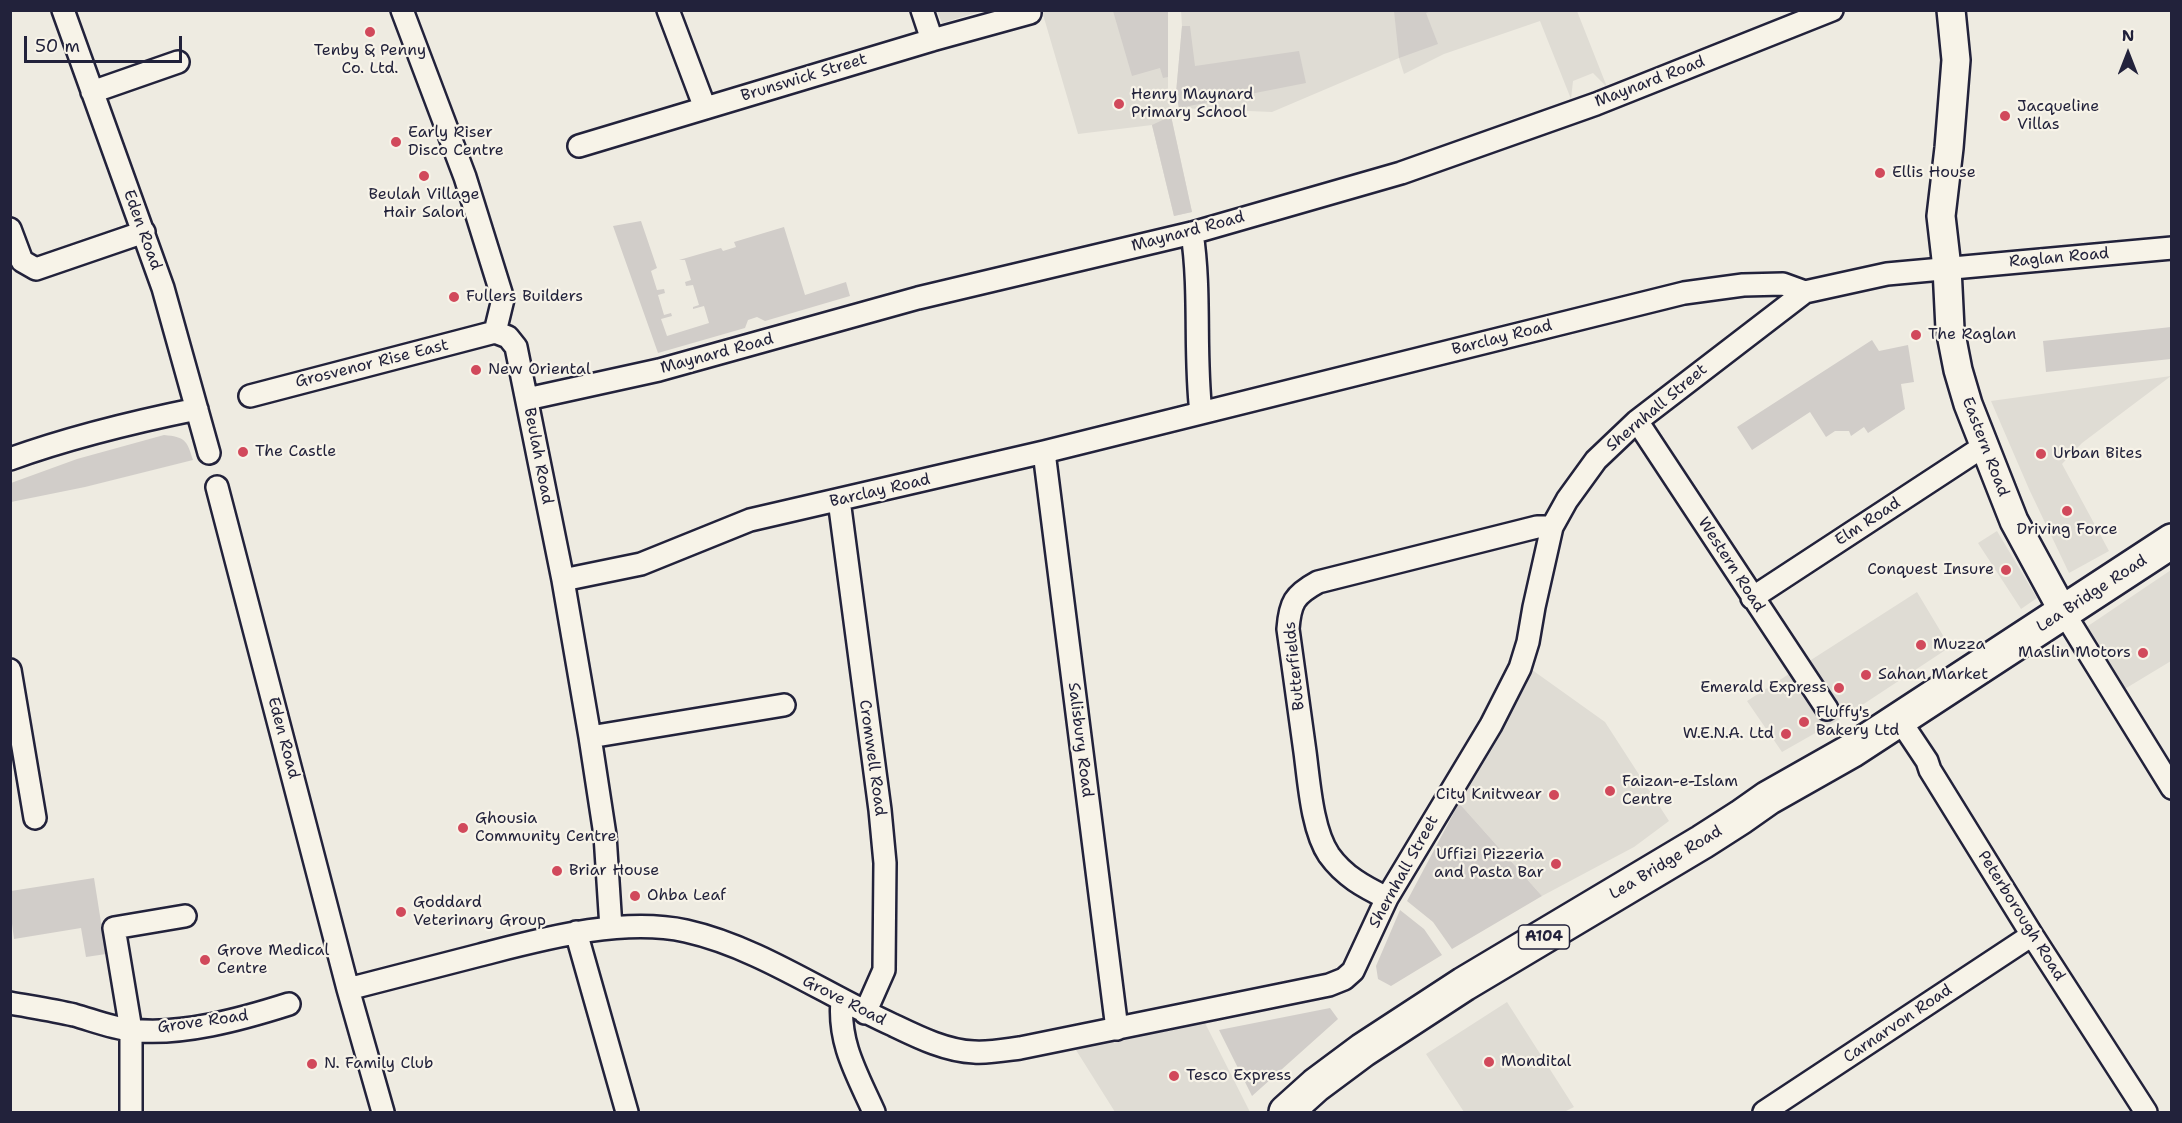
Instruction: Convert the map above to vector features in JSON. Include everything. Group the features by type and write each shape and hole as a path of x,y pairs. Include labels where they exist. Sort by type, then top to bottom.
{"main road":[{"name":"Lea Bridge Road","path":"1286,1113 1316,1085 1363,1050 1464,984 1702,842 1768,798 1840,758 2172,541"}],"street":[{"name":"Eden Road","path":"63,10 164,288 208,453"},
{"path":"402,10 465,177 503,298 495,332"},
{"path":"668,10 705,108"},
{"path":"922,10 932,40"},
{"name":"Maynard Road","path":"527,399 659,370 918,298 1192,232 1401,173 1596,104 1832,10"},
{"path":"1947,268 1941,216 1956,60 1950,10"},
{"name":"Brunswick Street","path":"579,146 932,40 1030,14"},
{"path":"92,92 178,62"},
{"path":"10,228 22,261 36,269 144,232"},
{"path":"1192,232 1196,262 1199,392 1202,413"},
{"name":"Raglan Road","path":"1947,268 2172,248"},
{"name":"Shernhall Street","path":"1344,979 1353,971 1387,898 1491,725 1520,668 1528,642 1552,527 1567,500 1596,460 1637,421 1804,292 1887,274 1947,268"},
{"name":"Eastern Road","path":"1947,268 1950,329 1968,404 2014,521 2064,613"},
{"name":"Barclay Road","path":"562,579 641,564 750,520 1044,452 1684,293 1743,285 1783,284 1804,292"},
{"name":"Grosvenor Rise East","path":"250,396 495,332"},
{"name":"Beulah Road","path":"495,332 508,337 516,347 527,399 590,737 605,835 612,928"},
{"path":"10,459 100,431 197,409"},
{"name":"Western Road","path":"1637,421 1827,709"},
{"name":"Elm Road","path":"1752,598 1984,446"},
{"name":"Salisbury Road","path":"1044,452 1117,1029"},
{"name":"Eden Road","path":"218,487 348,989 383,1113"},
{"name":"Cromwell Road","path":"839,500 885,862 884,970 865,1013"},
{"name":"Butterfields","path":"1387,898 1359,884 1340,869 1328,853 1319,830 1310,787 1288,629 1294,600 1303,590 1317,582 1537,527 1552,527"},
{"path":"2064,613 2172,788"},
{"path":"10,670 34,818"},
{"path":"590,737 784,705"},
{"name":"Peterborough Road","path":"1899,719 1927,761 1930,770 2032,935 2146,1113"},
{"path":"131,1113 131,1030 114,928 184,916"},
{"name":"Grove Road","path":"348,989 576,932 612,928 686,931 728,944 757,957 919,1038 947,1047 974,1052 1020,1048 1117,1029 1329,985 1344,979"},
{"path":"576,932 627,1113"},
{"name":"Carnarvon Road","path":"1764,1113 2032,935"},
{"path":"842,1000 840,1021 846,1048 874,1113"},
{"name":"Grove Road","path":"10,1003 62,1012 131,1030 166,1030 201,1026 252,1016 289,1004"}],"shaded area":[{"path":"937,10 982,11 942,23"},
{"path":"1181,10 1577,11 1607,87 1593,73 1573,81 1571,99 1540,21 1444,54 1404,74 1399,58 1272,112 1179,108 1176,93 1182,26"},
{"name":"Henry Maynard Primary School","path":"1042,11 1168,11 1168,93 1192,212 1174,216 1152,125 1078,134"},
{"path":"1113,11 1168,11 1168,77 1163,78 1160,68 1132,76"},
{"path":"1394,11 1431,11 1426,13 1438,44 1399,58"},
{"path":"1182,26 1190,26 1195,66 1299,51 1306,83 1179,108 1176,93"},
{"path":"1171,116 1192,212 1174,216 1152,125"},
{"path":"641,221 657,268 651,271 657,290 664,289 665,293 658,295 664,315 671,313 672,316 661,319 667,336 709,323 704,306 693,309 699,305 693,285 686,286 685,282 691,280 685,260 679,260 721,248 723,251 736,247 734,242 784,227 805,295 846,282 850,296 765,321 757,317 748,320 745,328 658,353 613,226"},
{"path":"2171,327 2171,359 2046,372 2043,341"},
{"path":"1872,340 1879,351 1908,345 1914,382 1901,384 1905,409 1868,433 1864,427 1851,436 1849,431 1835,431 1826,437 1810,412 1752,450 1737,427"},
{"path":"2171,376 2082,443 2062,464 2109,551 2069,573 1991,401"},
{"path":"164,435 177,437 184,441 193,460 85,487 11,502 11,483 77,459"},
{"path":"1997,531 2037,598 2021,609 1978,543"},
{"path":"2171,570 2171,661 2123,690 2085,628"},
{"path":"1917,592 1950,647 1847,715 1782,752 1747,701"},
{"path":"1528,667 1605,722 1669,821 1634,847 1542,896 1459,803"},
{"path":"1459,803 1542,896 1452,949 1433,922 1407,901"},
{"path":"94,878 106,954 86,957 81,928 14,939 11,891"},
{"path":"1400,910 1424,929 1442,955 1391,986 1378,979 1376,966"},
{"name":"Mondital","path":"1507,1002 1574,1107 1564,1112 1464,1112 1426,1054"},
{"path":"1330,1008 1338,1019 1252,1096 1219,1030"},
{"path":"1205,1023 1250,1112 1115,1112 1076,1050"}],"place":[{"name":"Tenby & Penny Co. Ltd.","path":"370,32"},
{"name":"Henry Maynard Primary School","path":"1119,104"},
{"name":"Jacqueline Villas","path":"2005,116"},
{"name":"Early Riser Disco Centre","path":"396,142"},
{"name":"Ellis House","path":"1880,173"},
{"name":"Beulah Village Hair Salon","path":"424,176"},
{"name":"Fullers Builders","path":"454,297"},
{"name":"The Raglan","path":"1916,335"},
{"name":"New Oriental","path":"476,370"},
{"name":"The Castle","path":"243,452"},
{"name":"Urban Bites","path":"2041,454"},
{"name":"Driving Force","path":"2067,511"},
{"name":"Conquest Insure","path":"2006,570"},
{"name":"Muzza","path":"1921,645"},
{"name":"Maslin Motors","path":"2143,653"},
{"name":"Sahan Market","path":"1866,675"},
{"name":"Emerald Express","path":"1839,688"},
{"name":"Fluffy's Bakery Ltd","path":"1804,722"},
{"name":"W.E.N.A. Ltd","path":"1786,734"},
{"name":"Faizan-e-Islam Centre","path":"1610,791"},
{"name":"City Knitwear","path":"1554,795"},
{"name":"Ghousia Community Centre","path":"463,828"},
{"name":"Uffizi Pizzeria and Pasta Bar","path":"1556,864"},
{"name":"Briar House","path":"557,871"},
{"name":"Ohba Leaf","path":"635,896"},
{"name":"Goddard Veterinary Group","path":"401,912"},
{"name":"Grove Medical Centre","path":"205,960"},
{"name":"Mondital","path":"1489,1062"},
{"name":"N. Family Club","path":"312,1064"},
{"name":"Tesco Express","path":"1174,1076"}]}
